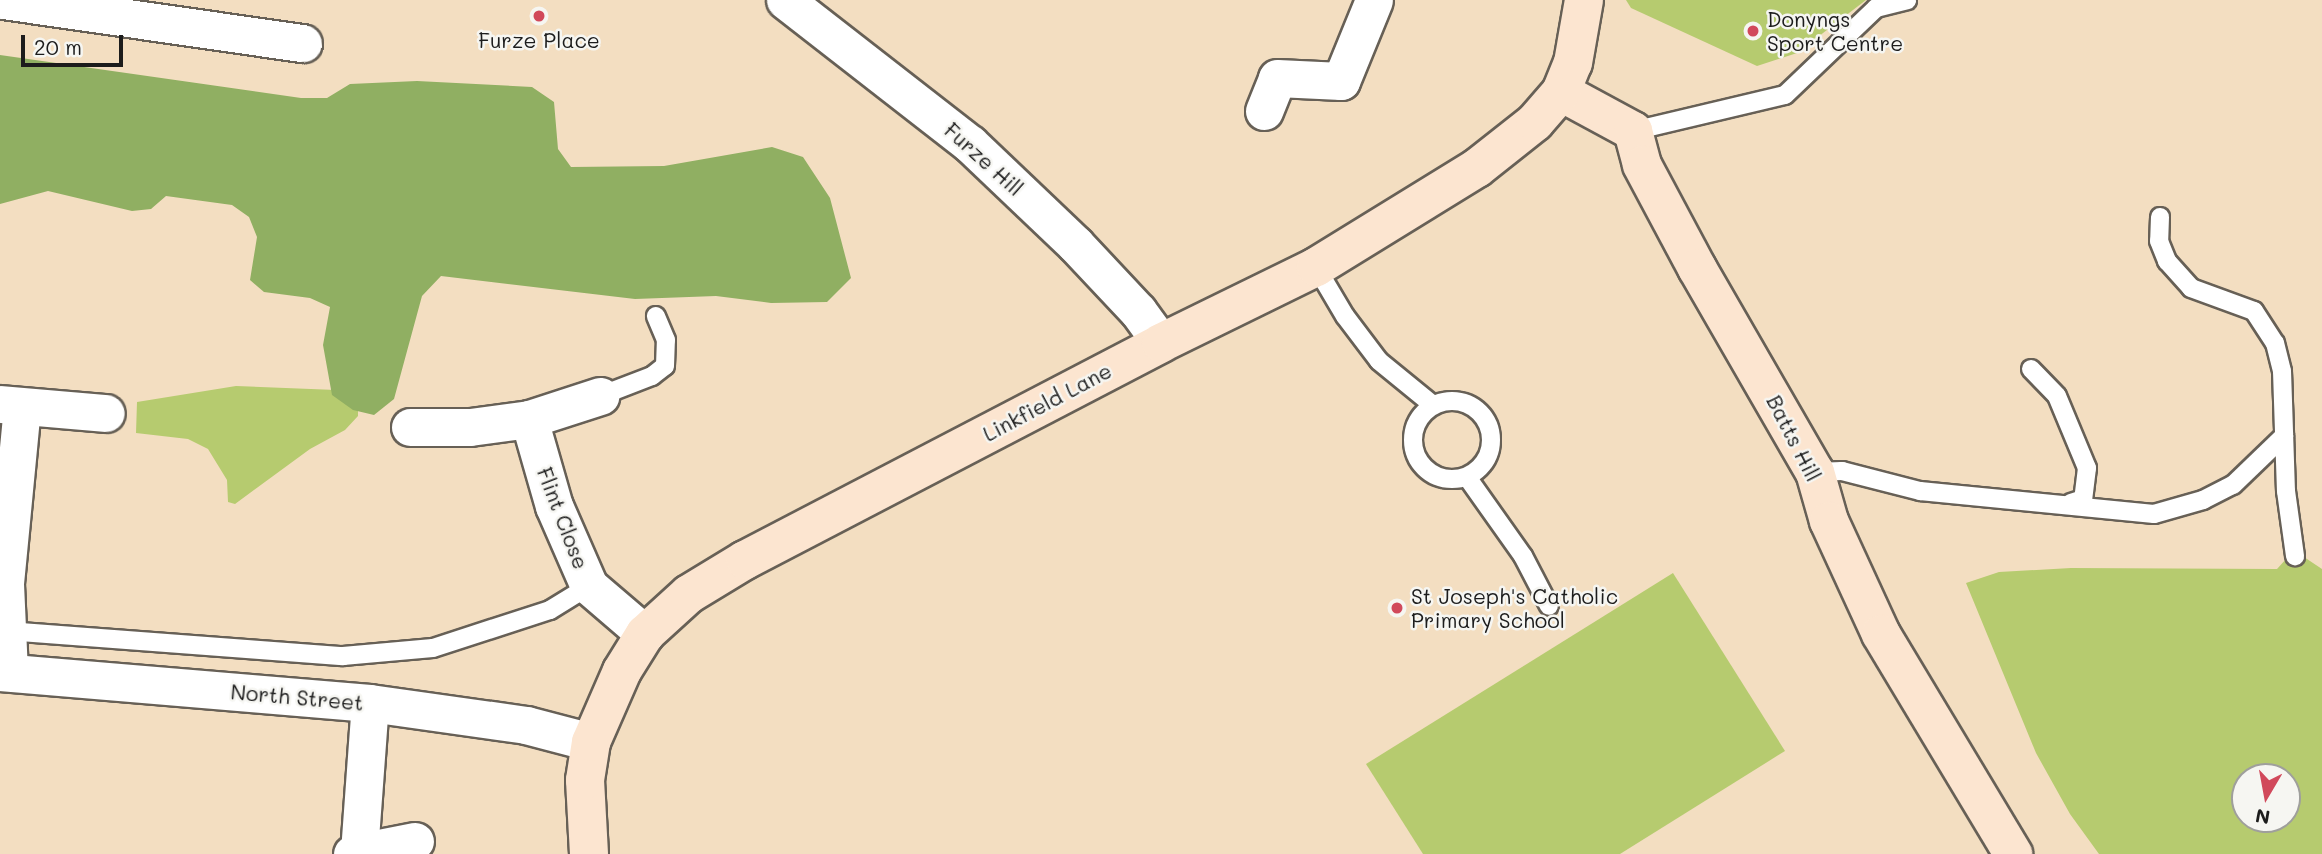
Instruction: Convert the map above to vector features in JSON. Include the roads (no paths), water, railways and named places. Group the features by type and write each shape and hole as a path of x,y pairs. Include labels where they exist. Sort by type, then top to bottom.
{"street":[{"path":"3,0 303,43"},
{"name":"Furze Hill","path":"785,0 970,144 1075,244 1138,311 1161,342"},
{"path":"1264,111 1278,78 1341,80 1374,0"},
{"name":"Linkfield Lane","path":"589,854 585,780 591,742 622,671 645,634 689,594 744,559 1161,342 1317,267 1477,168 1535,122 1562,92 1573,63 1584,0"},
{"path":"1562,92 1633,131"},
{"name":"Batts Hill","path":"1633,131 1642,165 1697,268 1815,472 1829,522 1881,634 2013,854"},
{"path":"410,427 470,427 529,419 600,396"},
{"path":"4,672 11,405 106,414"},
{"name":"Flint Close","path":"529,419 554,506 589,586 645,634"},
{"name":"North Street","path":"4,672 370,703 526,725 591,742"},
{"path":"370,703 356,853 415,841"}],"lane":[{"path":"1633,131 1786,95 1876,8 1907,0"},
{"path":"2160,217 2159,242 2167,261 2191,288 2254,311 2269,330 2282,371 2284,436 2295,556"},
{"path":"1317,267 1379,361 1433,405"},
{"path":"600,396 652,376 665,366 666,340 656,316"},
{"path":"2031,369 2057,396 2087,468 2083,499 2071,503"},
{"path":"1446,401 1471,405 1488,423 1492,435 1487,459 1467,477 1441,478 1419,463 1413,437 1416,424 1433,405 1446,401"},
{"path":"1815,472 1842,471 1920,491 2071,503 2110,513 2154,514 2203,500 2234,485 2284,436"},
{"path":"1467,477 1523,556 1549,606"},
{"path":"7,631 343,656 433,648 550,610 589,586"}],"place":[{"name":"Furze Place","path":"539,16"},
{"name":"Donyngs Sport Centre","path":"1753,31"},
{"name":"St Joseph's Catholic Primary School","path":"1397,608"}]}
